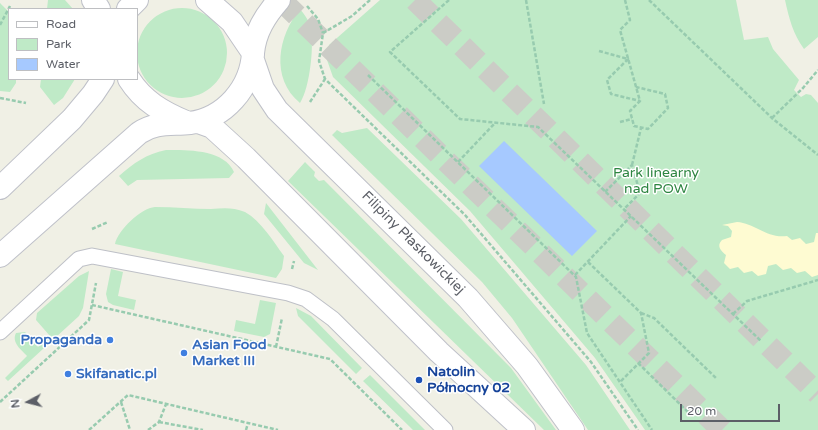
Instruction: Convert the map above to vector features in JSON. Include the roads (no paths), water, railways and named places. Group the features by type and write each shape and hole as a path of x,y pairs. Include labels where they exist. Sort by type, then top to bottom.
{"main road":[{"path":"129,8 137,0"},
{"name":"Filipiny Płaskowickiej","path":"207,0 232,22 253,56 263,89 277,110 468,298 527,366 573,430"},
{"path":"0,256 139,133 156,125 193,122 217,114 239,95 250,74 255,40 261,23 279,0"},
{"path":"0,188 72,119 93,94 102,80"},
{"path":"130,80 144,98 163,112 212,127 246,158 440,352 524,430"}],"lane":[{"path":"0,332 79,259 92,256 288,293 306,299 333,319 445,430"}],"water":[{"path":"504,141 597,231 572,256 479,166"}],"tunnel":[{"path":"281,0 722,430"},
{"path":"415,0 818,394"}],"place":[{"name":"Propaganda","path":"110,340"},
{"name":"Asian Food Market III","path":"184,353"},
{"name":"Skifanatic.pl","path":"68,374"},
{"name":"Natolin Północny 02","path":"419,380"}],"park label":[{"name":"Park linearny nad POW","path":"656,182"}]}
